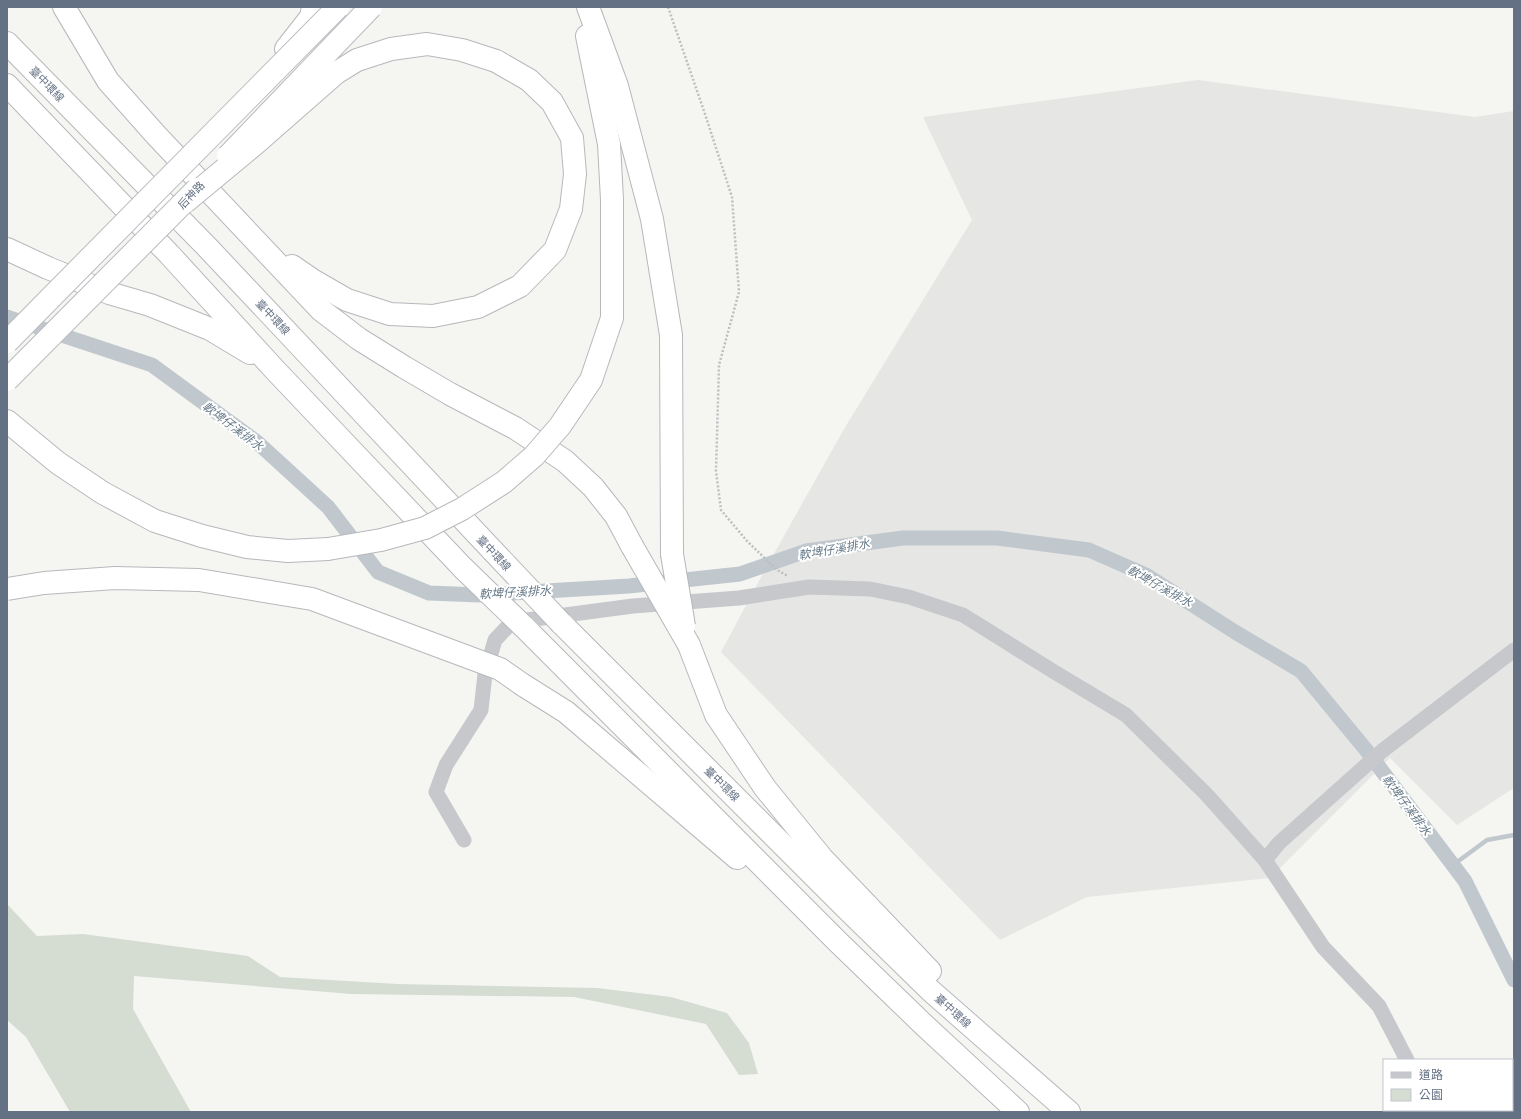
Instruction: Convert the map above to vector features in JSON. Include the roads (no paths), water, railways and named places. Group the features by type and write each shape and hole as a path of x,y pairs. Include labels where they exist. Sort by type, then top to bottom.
{"main road":[{"path":"48,7 108,81 156,135 321,310 359,339 450,394 515,428 565,461 593,487 616,516 689,645"},
{"path":"64,7 108,81"},
{"path":"241,104 311,17 314,7"},
{"path":"7,342 338,7"},
{"name":"后神路","path":"7,380 185,202 371,7"},
{"path":"7,421 58,463 103,493 155,521 202,536 247,547 288,551 328,549 380,540 425,528 462,509 504,482 534,456 560,426 591,380 612,318 612,200 609,144 588,43 583,7"},
{"path":"588,7 617,86 652,218 670,335 672,554 682,615 689,645 716,715 765,788 822,858 906,944 1021,1071"},
{"name":"臺中環線","path":"7,43 209,249 561,623 846,908 932,991 1069,1112"},
{"path":"185,202 255,144 336,73 357,60 391,49 427,44 462,50 496,61 529,80 552,102 572,138 575,174 571,208 555,250 520,286 478,307 433,316 390,314 347,300 314,281 253,237"},
{"path":"7,85 163,248 276,371 463,568 523,626 838,942 1018,1112"},
{"path":"7,249 48,268 109,293 150,305 210,329 246,350 276,371"},
{"path":"7,589 44,583 115,578 199,580 312,599 500,669 566,712 838,942"}],"street":[{"path":"464,840 436,792 446,765 481,710 485,674 495,640 512,622 633,606 739,598 809,587 870,589 909,596 963,615 1126,715 1207,795 1265,860 1323,947 1379,1006 1406,1059"},
{"path":"1265,860 1279,843 1382,751 1514,650"}],"waterway":[{"name":"軟埤仔溪排水","path":"7,317 152,365 257,442 328,507 378,572 429,593 479,595 629,586 740,574 806,551 903,538 997,538 1089,550 1146,575 1235,632 1301,671 1367,751 1465,881 1514,980"},
{"path":"1453,865 1487,840 1514,835"}]}
